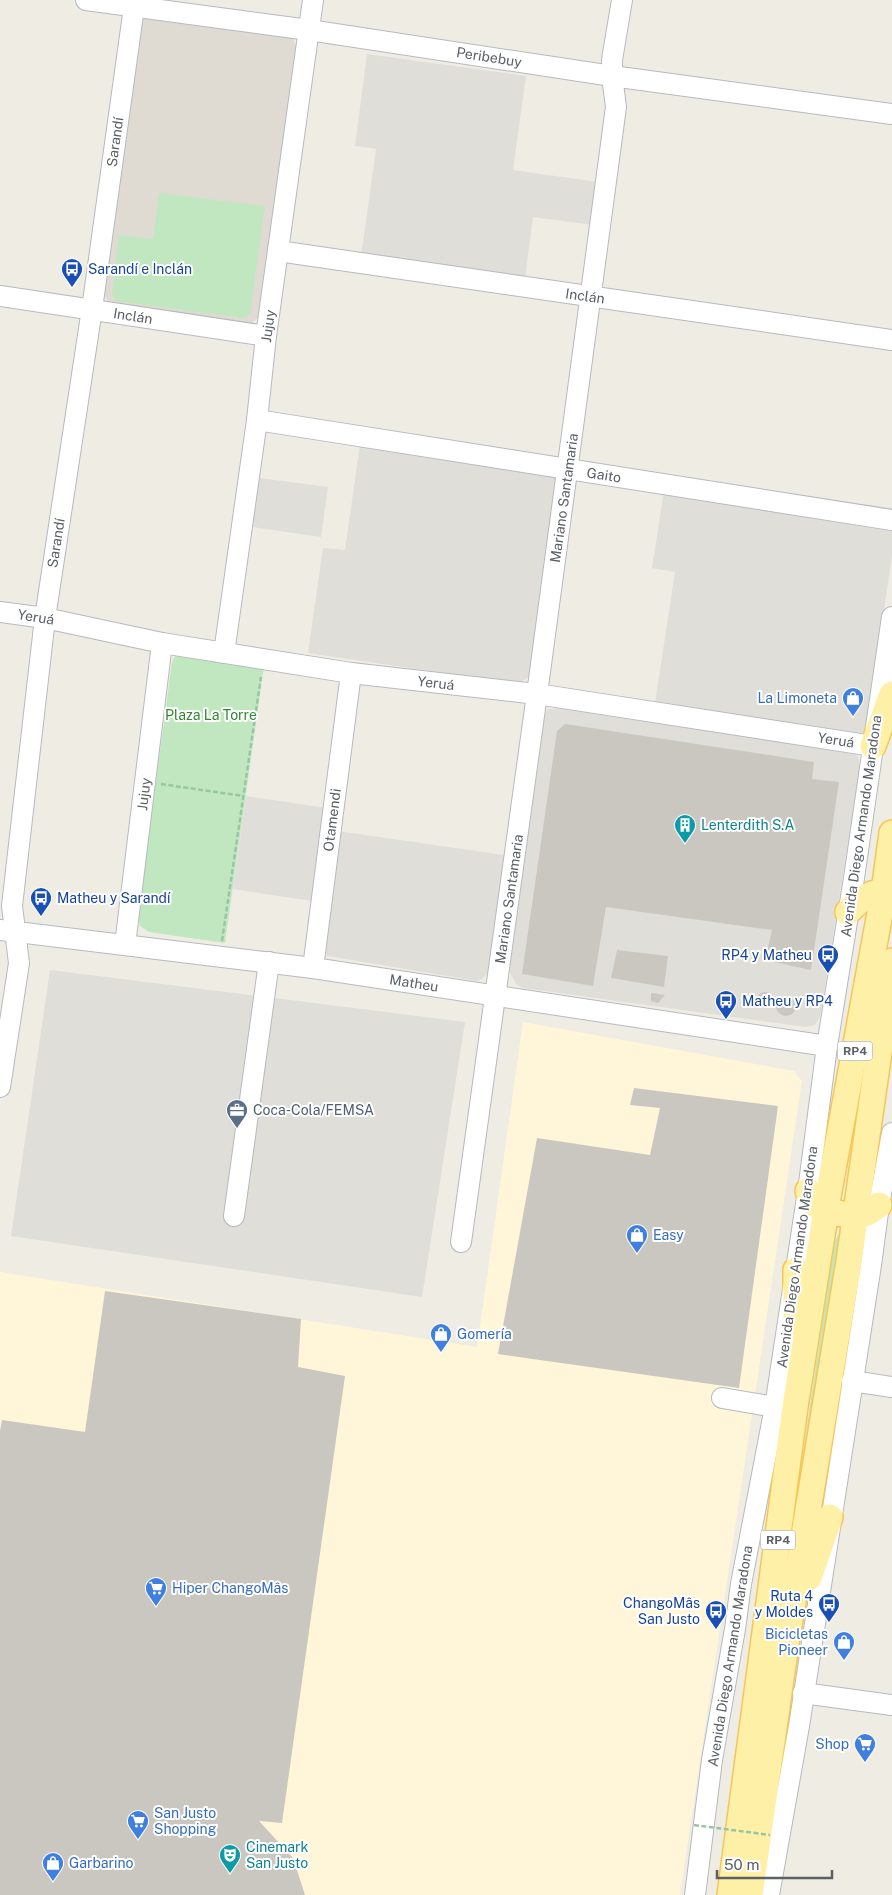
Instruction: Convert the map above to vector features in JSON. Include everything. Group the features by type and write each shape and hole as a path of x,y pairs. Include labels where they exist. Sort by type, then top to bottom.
{"main road":[{"path":"873,746 892,694"},
{"name":"Avenida Diego Armando Maradona","path":"730,1895 785,1407 826,1211 888,892 892,833"},
{"path":"848,912 860,899 888,892"},
{"name":"RP4","path":"750,1895 786,1644 849,1261 892,961"},
{"path":"808,1191 812,1202 826,1211 854,1216 868,1213 879,1205"},
{"path":"785,1407 796,1270"},
{"path":"786,1644 830,1517"}],"street":[{"name":"Peribebuy","path":"86,0 134,4 612,76 892,114"},
{"name":"Jujuy","path":"224,653 313,0"},
{"name":"Mariano Santamaria","path":"460,1242 496,995 616,107 612,60 622,0"},
{"name":"Sarandí","path":"0,1087 19,963 8,930 45,618 92,309 134,4"},
{"name":"Inclán","path":"278,251 892,340"},
{"name":"Inclán","path":"0,296 266,336"},
{"name":"Gaito","path":"257,420 892,520"},
{"name":"Yeruá","path":"0,612 45,618 162,643 351,673 537,694 873,746"},
{"name":"Avenida Diego Armando Maradona","path":"796,1270 827,1046 892,617"},
{"name":"Jujuy","path":"125,944 162,643"},
{"name":"Otamendi","path":"314,968 351,673"},
{"name":"Matheu","path":"8,930 314,968 827,1046"},
{"path":"234,1216 269,962"},
{"path":"769,1895 892,1133"},
{"path":"852,1381 892,1387"},
{"path":"722,1398 785,1407"},
{"name":"Avenida Diego Armando Maradona","path":"695,1895 712,1760 741,1584 785,1407"},
{"path":"803,1693 892,1704"}],"path":[{"path":"222,942 261,674"},
{"path":"156,783 243,796"},
{"path":"694,1825 770,1835"}],"shaded area":[{"path":"143,17 285,33 293,39 296,46 297,52 262,313 251,323 110,304 104,295 103,289"},
{"path":"367,54 526,76 513,170 598,182 593,225 533,217 525,279 361,257 376,149 355,146"},
{"path":"360,444 546,471 556,479 558,488 530,676 522,681 511,683 308,653 323,548 345,550"},
{"path":"253,477 328,487 321,537 246,526"},
{"path":"664,491 886,525 892,531 892,555 867,726 864,731 859,735 655,703 675,572 652,568"},
{"name":"Lenterdith S.A","path":"559,708 847,747 858,756 860,768 820,1017 815,1025 806,1027 523,988 516,984 507,967 543,717 548,709"},
{"path":"246,796 326,808 312,901 233,889"},
{"path":"337,831 504,855 488,973 477,981 328,956 323,953"},
{"name":"Coca-Cola/FEMSA","path":"50,970 465,1022 422,1297 11,1236"},
{"path":"523,1022 794,1071 802,1081 680,1895 0,1895 0,1272 477,1347"}],"green space":[{"path":"159,193 265,206 250,314 244,318 116,301 112,295 119,235 153,239"},
{"name":"Plaza La Torre","path":"180,653 264,665 225,943 149,932 140,926 138,916 172,662 175,656"},
{"path":"838,1235 839,1243 748,1852 745,1847 834,1243"}],"building":[{"name":"Lenterdith S.A","path":"565,724 814,762 812,779 839,782 811,970 765,960 772,930 606,907 593,986 522,974 557,731"},
{"path":"617,950 668,956 664,987 611,978"},
{"path":"765,992 771,994 773,1000 771,1006 765,1008 759,1006 757,1000 759,994"},
{"path":"651,993 665,995 658,1003 651,1001"},
{"path":"786,996 793,999 796,1006 793,1013 786,1016 779,1013 776,1006 779,999"},
{"name":"Easy","path":"634,1088 778,1106 739,1388 498,1354 537,1138 650,1155 660,1108 630,1105"},
{"name":"Hiper ChangoMâs","path":"105,1291 301,1319 298,1367 345,1376 282,1823 259,1821 293,1858 305,1895 0,1895 0,1431 2,1420 85,1432"}],"place":[{"name":"Sarandí e Inclán","path":"72,288"},
{"name":"La Limoneta","path":"853,717"},
{"name":"Lenterdith S.A","path":"685,844"},
{"name":"Matheu y Sarandí","path":"41,917"},
{"name":"RP4 y Matheu","path":"828,974"},
{"name":"Matheu y RP4","path":"726,1020"},
{"name":"Coca-Cola/FEMSA","path":"237,1129"},
{"name":"Easy","path":"637,1254"},
{"name":"Gomería","path":"441,1353"},
{"name":"Hiper ChangoMâs","path":"156,1607"},
{"name":"Ruta 4 y Moldes","path":"829,1623"},
{"name":"ChangoMâs San Justo","path":"716,1630"},
{"name":"Bicicletas Pioneer","path":"844,1661"},
{"name":"Shop","path":"865,1763"},
{"name":"San Justo Shopping","path":"138,1840"},
{"name":"Cinemark San Justo","path":"230,1874"},
{"name":"Garbarino","path":"53,1882"}]}
